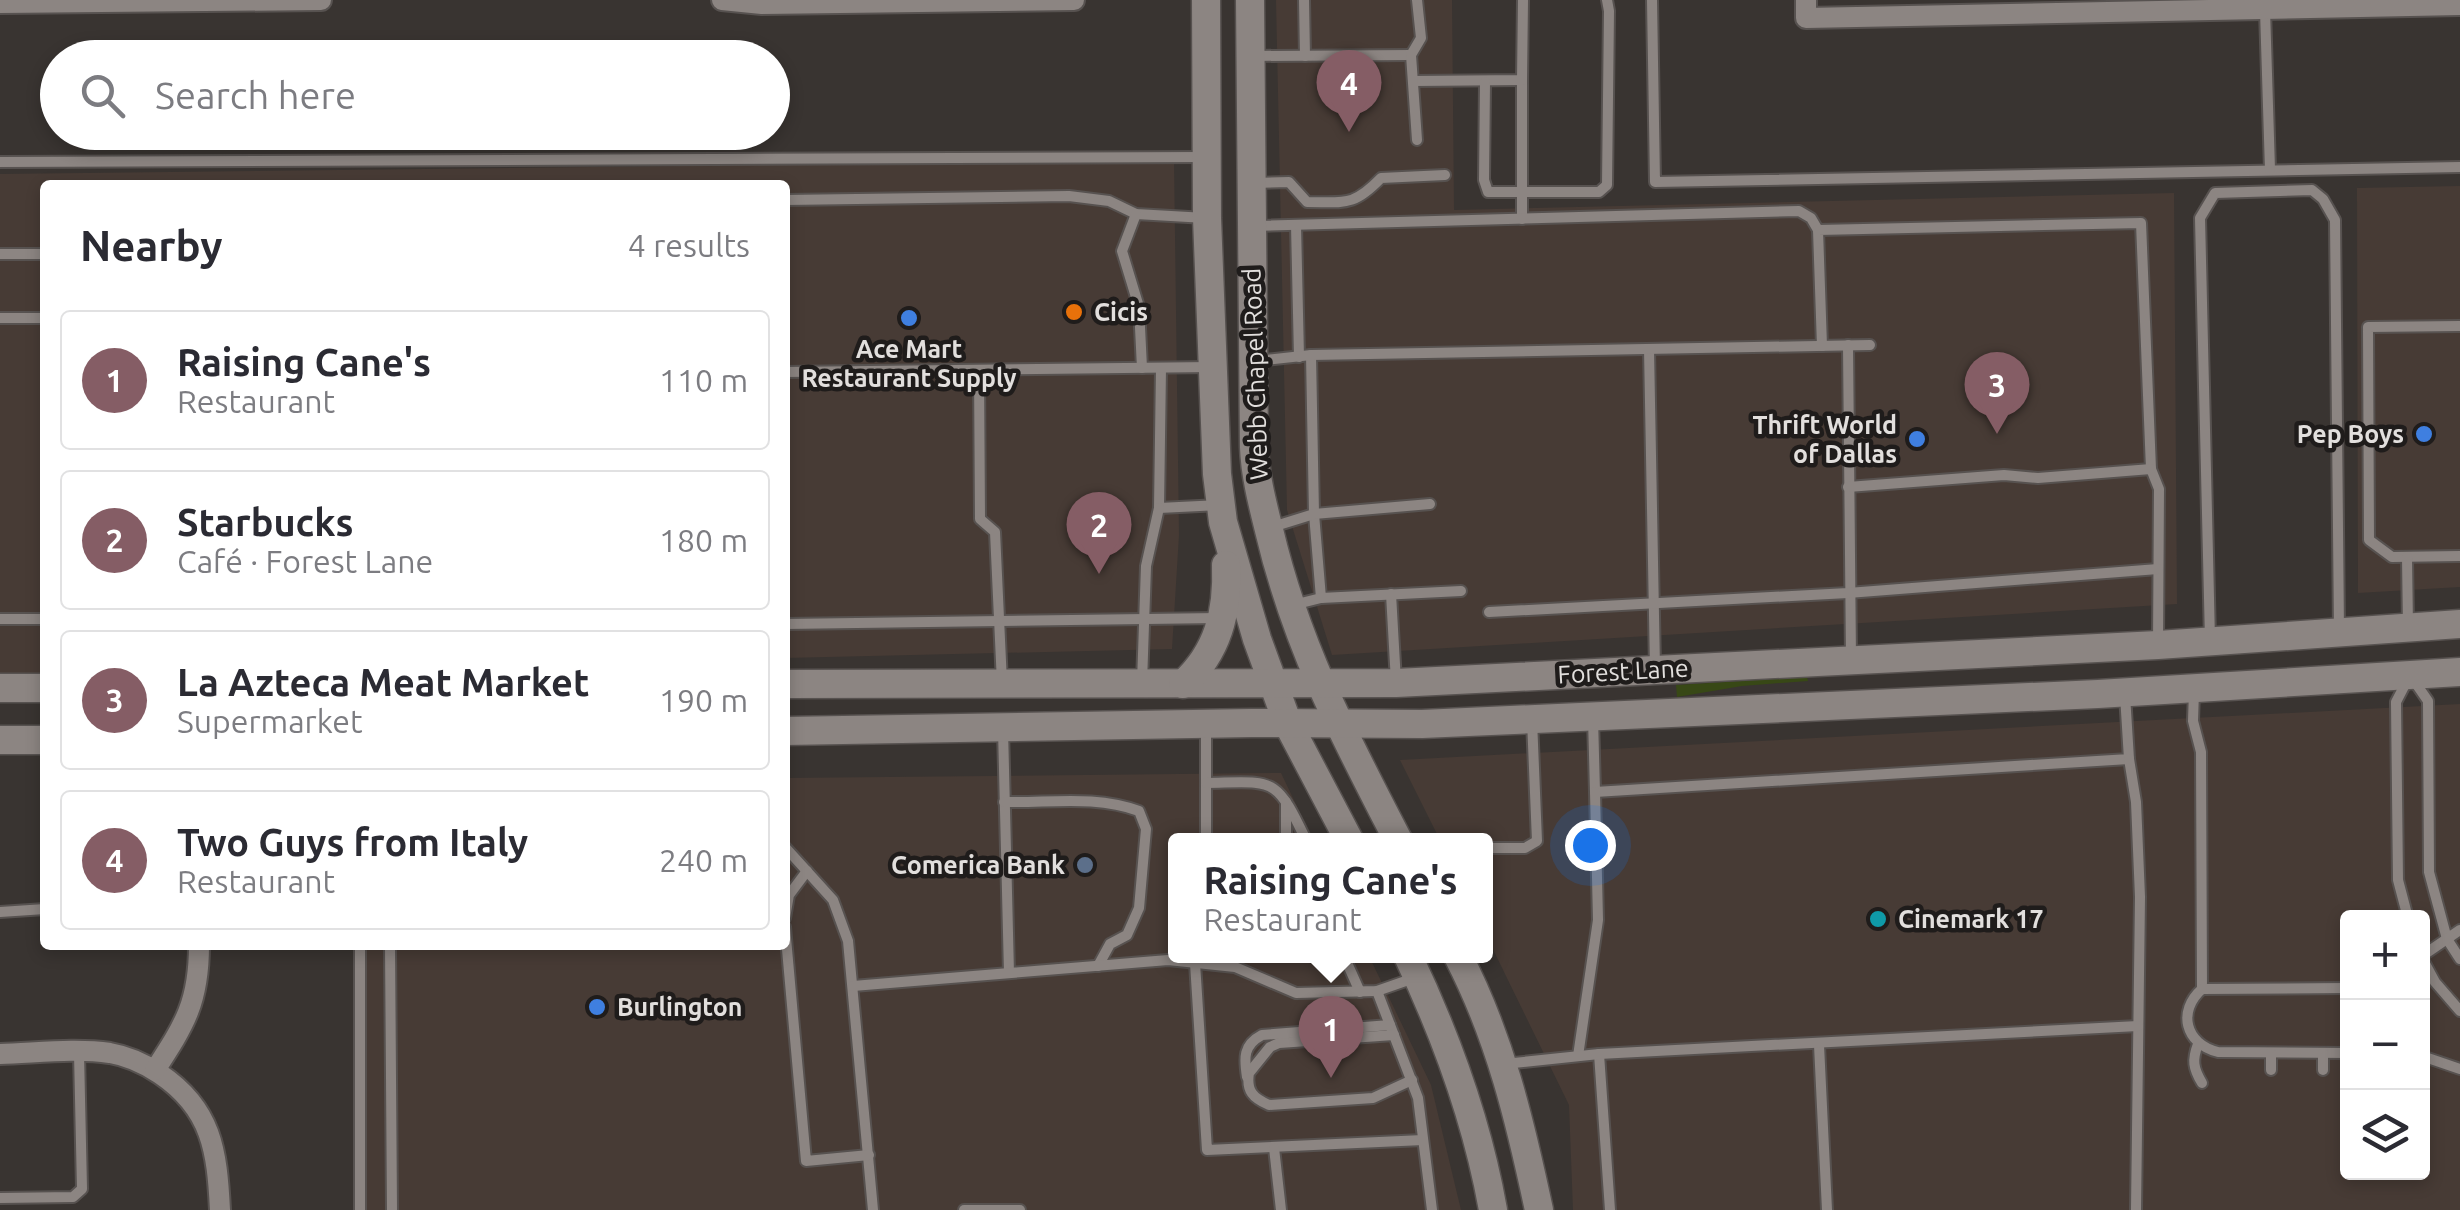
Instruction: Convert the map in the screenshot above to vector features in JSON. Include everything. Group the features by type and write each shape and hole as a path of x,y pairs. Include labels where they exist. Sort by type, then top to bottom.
{"main road":[{"name":"Webb Chapel Road","path":"1206,0 1206,157 1221,505 1226,534 1288,724 1345,833"},
{"name":"Webb Chapel Road","path":"1250,0 1254,461 1289,606 1338,725 1394,833"},
{"path":"1213,367 1252,362"},
{"path":"1183,684 1214,648 1223,618 1226,534"},
{"name":"Forest Lane","path":"790,684 1396,683 2158,645 2460,624"},
{"path":"2408,628 2410,676"},
{"path":"2098,648 2112,694"},
{"path":"1852,659 1854,706"},
{"name":"Forest Lane","path":"790,731 1338,725 1593,717 2112,694 2460,672"},
{"path":"1002,684 1002,727"},
{"path":"0,688 40,688"},
{"path":"0,740 40,740"},
{"path":"1461,963 1504,1064 1539,1210"},
{"path":"1413,966 1460,1075 1483,1154 1493,1210"}],"street":[{"path":"0,3 321,0"},
{"path":"722,0 782,4 1074,0"},
{"path":"1806,0 1806,18 2460,5"},
{"path":"155,1070 185,1025 194,998 199,950"},
{"path":"0,1054 78,1052 125,1056 155,1070 191,1099 204,1118 218,1176 220,1210"}],"lane":[{"path":"1304,0 1304,56"},
{"path":"1417,0 1421,38 1411,54 1417,140"},
{"path":"1522,219 1523,0"},
{"path":"1485,82 1484,180 1488,192 1599,192 1607,185 1607,0"},
{"path":"1652,0 1655,182 2460,166"},
{"path":"2264,9 2270,170"},
{"path":"1250,56 1411,54"},
{"path":"1414,81 1522,80"},
{"path":"0,162 1206,157"},
{"path":"1251,183 1289,182 1307,202 1353,201 1380,178 1445,175"},
{"path":"2210,642 2200,218 2216,193 2312,190 2323,199 2335,220 2339,632"},
{"path":"790,200 1069,196 1109,201 1136,214 1208,218"},
{"path":"1251,226 1799,211 1812,218 1818,230 1822,346"},
{"path":"1136,214 1122,251 1139,307 1142,368"},
{"path":"1818,230 2141,224 2152,469 2159,489 2158,645"},
{"path":"1296,226 1321,598"},
{"path":"0,254 40,254"},
{"path":"0,318 40,318"},
{"path":"2460,326 2368,326 2369,540 2392,557 2460,556"},
{"path":"1848,345 1848,592 1852,659"},
{"path":"1252,362 1305,356 1870,345"},
{"path":"1649,349 1656,669"},
{"path":"790,372 1213,367"},
{"path":"1142,684 1146,566 1159,508 1161,368"},
{"path":"978,370 980,518 995,532 1002,684"},
{"path":"1848,487 2152,469"},
{"path":"1268,529 1314,514 1430,504"},
{"path":"1159,508 1221,505"},
{"path":"2406,557 2408,628"},
{"path":"1490,612 1848,592 2158,569"},
{"path":"1289,606 1321,598 1460,591"},
{"path":"1391,594 1396,683"},
{"path":"790,624 1223,618"},
{"path":"0,619 40,619"},
{"path":"2406,910 2398,880 2396,702 2410,676 2428,701 2429,872 2447,939 2460,960"},
{"path":"2194,689 2193,721 2202,752 2202,989"},
{"path":"2112,694 2136,802 2140,883 2136,1210"},
{"path":"1578,1056 1598,920 1593,717"},
{"path":"1493,848 1525,848 1538,838 1532,719"},
{"path":"1206,724 1206,833"},
{"path":"1002,727 1009,973"},
{"path":"1595,792 2129,759"},
{"path":"1206,783 1266,782 1286,799 1303,833"},
{"path":"1004,802 1089,799 1139,810 1146,829 1139,908 1127,935 1110,944 1098,966"},
{"path":"1286,799 1286,833"},
{"path":"790,853 833,900 844,928 853,986 873,1210"},
{"path":"790,894 806,871"},
{"path":"0,912 40,909"},
{"path":"2430,951 2460,930"},
{"path":"360,950 360,1210"},
{"path":"390,950 392,1210"},
{"path":"787,950 806,1162 868,1155"},
{"path":"853,986 1168,960"},
{"path":"1203,963 1206,1150 1424,1140"},
{"path":"1214,963 1235,967 1296,994 1377,991 1413,966"},
{"path":"1347,963 1360,992"},
{"path":"2430,971 2460,1011"},
{"path":"2340,988 2202,989 2194,996 2186,1016 2187,1026 2198,1044 2218,1052 2340,1053"},
{"path":"1377,991 1418,1098 1432,1210"},
{"path":"1504,1064 1600,1054 2138,1026"},
{"path":"1248,1082 1259,1059 1278,1043 1392,1030"},
{"path":"1392,1030 1262,1035 1250,1042 1246,1051 1248,1082 1256,1100 1268,1104 1373,1098 1412,1080"},
{"path":"1819,1044 1827,1210"},
{"path":"2198,1044 2192,1058 2202,1083"},
{"path":"0,1198 74,1197 82,1189 78,1052"},
{"path":"2271,1052 2272,1070"},
{"path":"2323,1053 2324,1070"},
{"path":"1600,1054 1610,1210"},
{"path":"2430,1059 2460,1069"},
{"path":"1274,1148 1281,1210"},
{"path":"964,1210 1020,1210"}],"shaded area":[{"path":"1276,0 1452,0 1454,210 2174,193 2177,604 1332,655 1287,510"},
{"path":"1174,160 1179,535 1172,649 790,658 790,180 40,180 40,674 0,675 0,174"},
{"path":"2460,186 2460,587 2358,593 2357,188"},
{"path":"2460,704 2460,1210 1573,1210 1569,1105 1493,949 1493,833 1436,833 1400,760"},
{"path":"1281,773 1310,833 1168,833 1168,963 1372,963 1431,1085 1461,1210 366,1210 363,950 790,950 790,778"}],"green space":[{"path":"1807,677 1808,681 1742,686 1677,697 1676,685"}],"place":[{"name":"Two Guys from Italy","path":"1349,132"},
{"name":"Cicis","path":"1074,312"},
{"name":"Ace Mart Restaurant Supply","path":"909,318"},
{"name":"La Azteca Meat Market","path":"1997,434"},
{"name":"Pep Boys","path":"2424,434"},
{"name":"Thrift World of Dallas","path":"1917,439"},
{"name":"Starbucks","path":"1099,574"},
{"name":"Comerica Bank","path":"1085,865"},
{"name":"Cinemark 17","path":"1878,919"},
{"name":"Burlington","path":"597,1007"},
{"name":"Raising Cane's","path":"1331,1078"}]}
